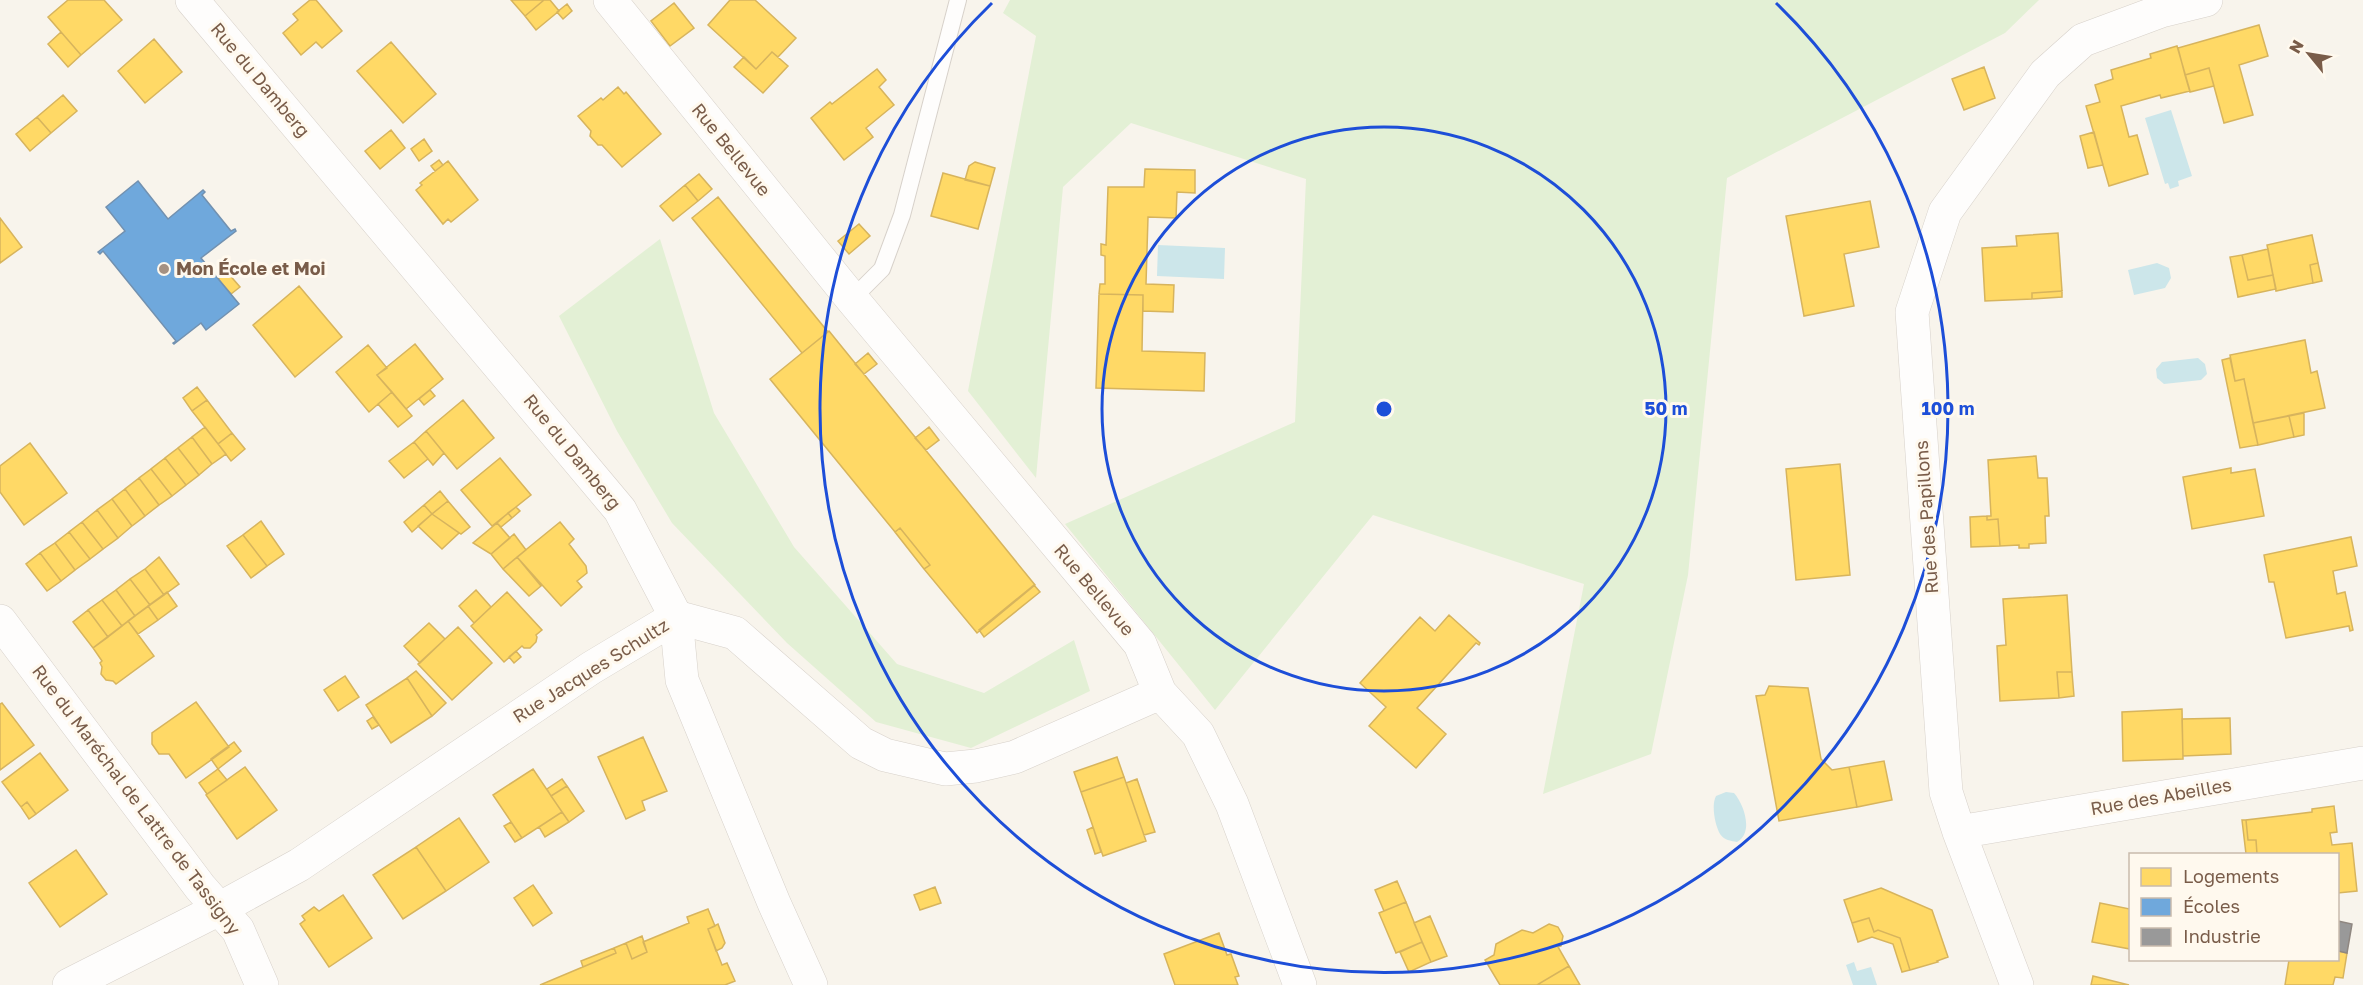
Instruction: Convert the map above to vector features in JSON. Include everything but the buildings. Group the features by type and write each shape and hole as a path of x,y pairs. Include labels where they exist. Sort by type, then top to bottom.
{"street":[{"name":"Rue du Damberg","path":"192,0 621,510 676,617 682,680 774,903 811,985"},
{"name":"Rue Bellevue","path":"610,0 852,299 1140,644 1160,693 1198,734 1232,804 1300,985"},
{"name":"Rue des Papillons","path":"2017,985 1946,792 1912,312 1945,212 2045,74 2083,40 2161,11 2206,0"},
{"name":"Rue Jacques Schultz","path":"69,985 219,909 299,865 591,668 676,617 735,633 861,743 885,755 945,769 976,766 1015,757 1160,693"},
{"name":"Rue du Maréchal de Lattre de Tassigny","path":"0,621 200,886 238,930 262,985"},
{"name":"Rue des Abeilles","path":"1959,832 2363,763"}],"lane":[{"path":"852,299 882,269 902,215 958,0"}],"green space":[{"path":"1010,0 2039,0 2005,33 1727,178 1688,575 1651,754 1543,794 1584,584 1373,515 1215,710 1065,524 1295,422 1306,179 1131,123 1063,187 1036,478 968,391 1036,36 1003,13"},
{"path":"660,239 714,413 794,547 897,664 984,693 1074,640 1090,691 971,748 876,722 787,643 672,523 617,431 559,316"}],"water":[{"path":"2171,110 2192,176 2178,181 2179,186 2170,189 2168,183 2165,184 2145,118"},
{"path":"1158,245 1225,248 1224,279 1157,276"},
{"path":"2157,263 2169,268 2171,278 2165,288 2134,295 2128,270"},
{"path":"2198,358 2205,364 2207,374 2201,380 2164,384 2157,378 2156,369 2162,362"},
{"path":"1726,792 1734,793 1738,798 1746,818 1745,832 1737,842 1722,836 1715,820 1716,796"},
{"path":"1854,962 1857,971 1871,967 1877,985 1853,985 1846,965"}],"place":[{"name":"Mon École et Moi","path":"164,269"}]}
